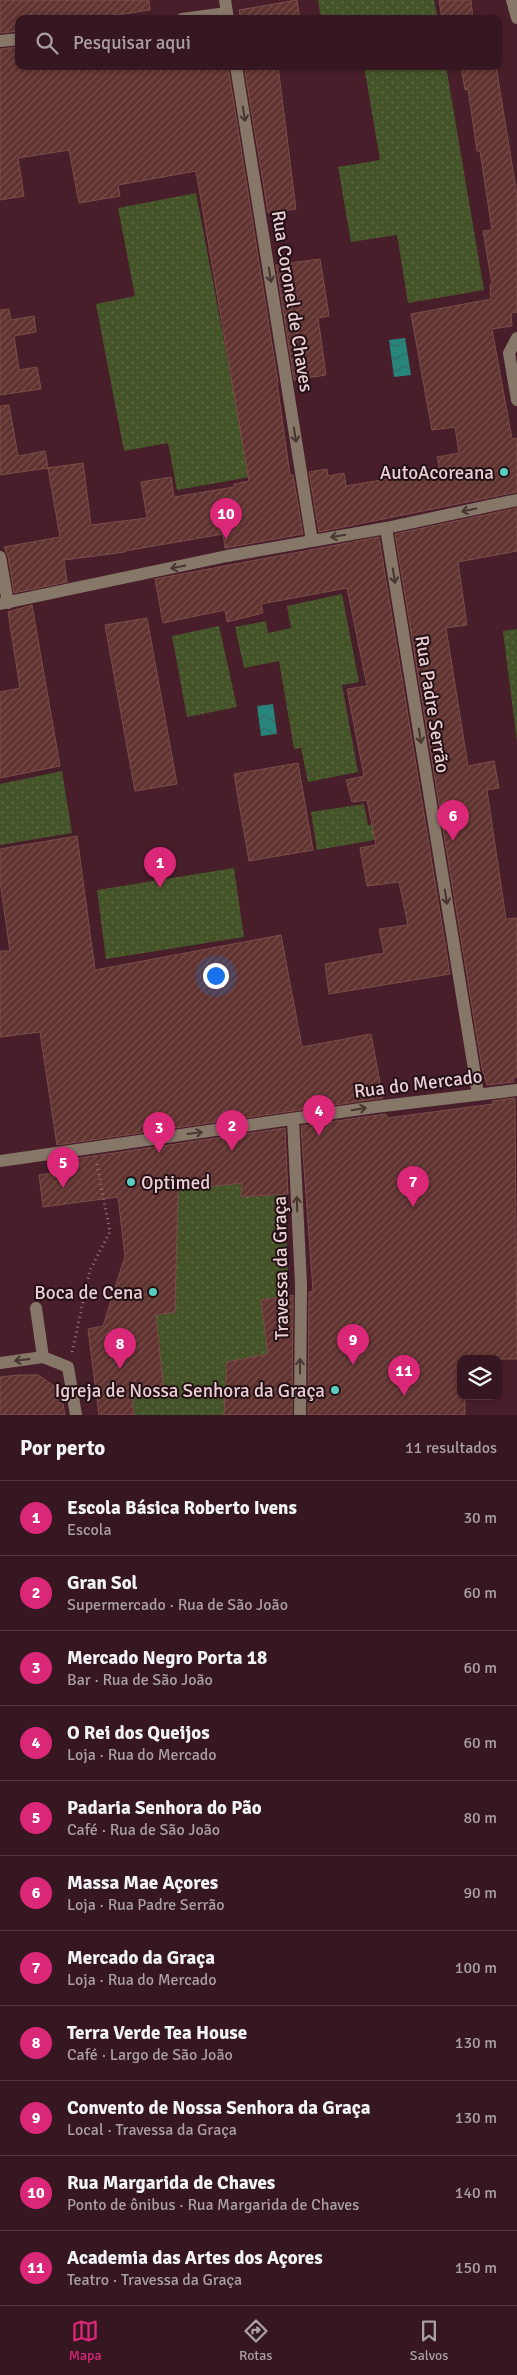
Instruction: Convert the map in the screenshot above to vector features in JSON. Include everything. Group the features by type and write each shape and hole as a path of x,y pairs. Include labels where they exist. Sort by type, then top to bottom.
{"street":[{"path":"225,0 228,15"},
{"path":"512,0 517,18"},
{"path":"0,41 15,39"},
{"name":"Rua Coronel de Chaves","path":"237,70 312,541"},
{"path":"517,338 509,353 517,400"},
{"path":"0,557 4,604 227,556 386,528 517,500"},
{"name":"Rua Padre Serrão","path":"386,528 478,1094"},
{"name":"Rua do Mercado","path":"0,1161 517,1090"},
{"name":"Travessa da Graça","path":"293,1120 306,1284 300,1415"},
{"path":"36,1308 44,1358"},
{"path":"0,1363 44,1358 68,1367 76,1415"}],"path":[{"path":"68,1367 78,1334 90,1270 110,1232 95,1148"}],"shaded area":[{"path":"318,0 434,0 437,15 320,15"},
{"path":"365,70 447,70 484,290 408,303 397,235 351,242 338,167 380,160"},
{"path":"196,193 250,477 177,490 168,443 124,451 96,304 135,296 118,208"},
{"path":"342,594 359,682 342,685 358,772 308,782 301,748 294,749 279,661 244,668 235,627 266,621 268,633 291,628 287,606"},
{"path":"219,626 237,707 187,717 172,636"},
{"path":"517,629 517,742 503,631"},
{"path":"62,771 72,833 0,845 0,784"},
{"path":"364,804 368,825 394,822 397,836 317,850 311,812"},
{"path":"234,868 244,937 106,959 97,890"},
{"path":"242,1183 241,1197 284,1195 289,1295 261,1300 268,1354 227,1362 224,1415 134,1415 132,1398 164,1394 156,1315 175,1311 178,1190"}],"water":[{"path":"405,338 411,375 394,377 389,340"},
{"path":"273,704 277,734 261,736 257,706"}],"building":[{"path":"0,0 149,0 150,10 117,15 15,15 15,31 0,33"},
{"path":"297,0 299,15 240,15 239,10"},
{"path":"439,0 471,0 473,15 441,15"},
{"path":"15,47 15,70 229,70 278,382 290,475 293,475 303,534 225,548 223,534 125,552 64,560 67,582 14,593 8,556 4,547 60,537 48,468 83,463 91,525 147,518 141,482 171,477 174,497 234,487 234,484 249,481 196,171 118,185 120,196 79,203 69,150 18,158 24,196 0,200 0,49"},
{"path":"245,70 279,70 296,209 268,213"},
{"path":"462,70 497,70 517,195 517,312 511,313 512,326 492,329 512,439 517,438 517,492 319,532 309,472 327,469 328,476 344,473 346,486 440,470 437,457 459,453 455,427 432,430 411,314 491,299 490,285 492,284 483,231 492,230 480,151 477,151 468,89 465,90"},
{"path":"320,259 329,316 318,318 326,375 294,380 276,265"},
{"path":"9,309 11,320 34,316 36,332 14,336 19,370 37,367 41,389 0,395 0,310"},
{"path":"9,405 18,456 45,451 48,468 0,475 0,406"},
{"path":"517,508 517,551 458,562 467,625 446,628 468,766 494,761 499,788 487,790 506,919 517,918 517,1077 513,1078 514,1082 487,1085 482,1068 395,534"},
{"path":"379,537 450,974 329,994 325,964 384,953 379,929 408,925 399,882 367,886 360,848 376,845 367,800 352,802 346,780 364,776 347,689 367,686 347,588 261,604 263,613 227,622 225,610 163,623 155,579"},
{"path":"32,605 60,766 0,778 0,692 20,688 8,612"},
{"path":"147,618 177,784 135,791 105,625"},
{"path":"298,763 313,850 249,861 234,774"},
{"path":"77,836 95,970 281,935 302,1047 371,1034 383,1098 57,1145 40,1032 0,1037 0,951 10,951 0,881 0,849"},
{"path":"515,1098 517,1359 502,1359 502,1355 457,1355 457,1400 465,1400 465,1415 308,1415 309,1292 313,1291 301,1126 386,1114 387,1118 493,1104 492,1101"},
{"path":"285,1128 288,1194 241,1197 242,1183 178,1190 175,1312 156,1315 164,1394 132,1398 134,1415 99,1415 88,1329 103,1326 125,1256 118,1197 43,1207 39,1175 61,1172 59,1161"},
{"path":"293,1295 292,1415 224,1415 227,1362 268,1354 261,1300"},
{"path":"38,1375 53,1385 62,1398 65,1415 0,1415 0,1377"}],"place":[{"name":"AutoAcoreana","path":"504,472"},
{"name":"Rua Margarida de Chaves","path":"226,539"},
{"name":"Massa Mae Açores","path":"453,841"},
{"name":"Escola Básica Roberto Ivens","path":"160,888"},
{"name":"O Rei dos Queijos","path":"319,1136"},
{"name":"Gran Sol","path":"232,1151"},
{"name":"Mercado Negro Porta 18","path":"159,1153"},
{"name":"Optimed","path":"131,1182"},
{"name":"Padaria Senhora do Pão","path":"63,1188"},
{"name":"Mercado da Graça","path":"413,1207"},
{"name":"Boca de Cena","path":"153,1292"},
{"name":"Convento de Nossa Senhora da Graça","path":"353,1365"},
{"name":"Terra Verde Tea House","path":"120,1369"},
{"name":"Igreja de Nossa Senhora da Graça","path":"335,1390"},
{"name":"Academia das Artes dos Açores","path":"404,1396"}]}
